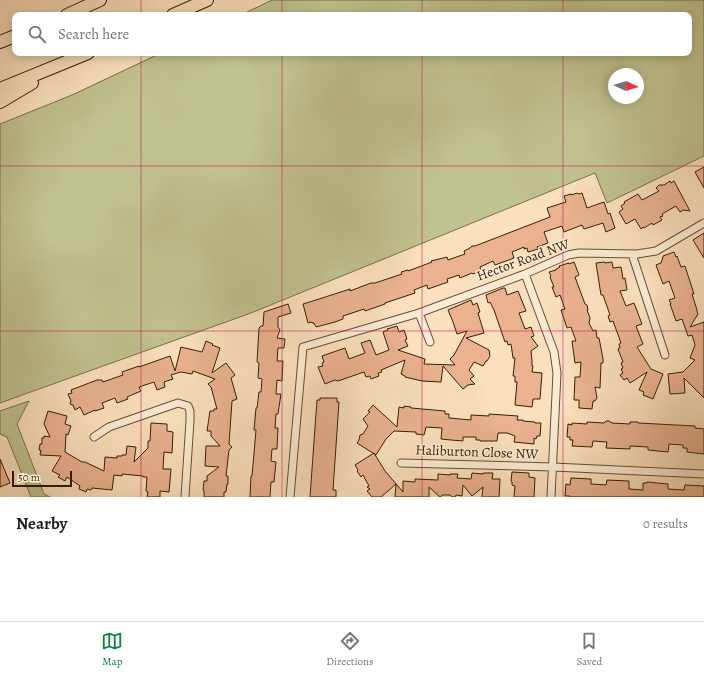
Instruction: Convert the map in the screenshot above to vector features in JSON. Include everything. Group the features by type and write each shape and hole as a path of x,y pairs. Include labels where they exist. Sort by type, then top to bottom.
{"highway":[{"path":"74,12 100,0"},
{"path":"181,12 207,0"},
{"path":"0,42 12,37"},
{"path":"0,89 81,56"},
{"path":"0,102 65,63"}],"street":[{"name":"Hector Road NW","path":"290,497 303,347 419,313 525,274 568,255 580,253 632,254 656,251 704,223"},
{"path":"632,254 665,356"},
{"path":"525,274 554,352 557,373 551,497"},
{"path":"419,313 430,342"},
{"path":"94,437 109,427 178,403 188,406 190,411 190,421 185,497"},
{"name":"Haliburton Close NW","path":"401,463 553,467 704,474"}],"green space":[{"path":"272,0 704,0 704,156 607,203 595,173 251,313 0,403 0,124 72,95 155,56 692,56 692,12 247,12"},
{"path":"29,401 17,424 44,494 50,497 31,497 7,437 0,434 0,411"}],"building":[{"path":"704,167 704,188 695,172"},
{"path":"670,181 671,183 674,181 690,211 683,210 680,212 676,206 662,214 663,216 660,217 662,220 641,229 635,219 626,224 619,212 623,209 621,206 625,203 624,202 638,194 642,200 659,191 656,188 659,185 664,185"},
{"path":"582,193 587,208 604,202 608,214 610,213 615,228 606,232 603,223 584,229 582,225 564,232 562,226 544,232 548,243 537,247 538,249 528,252 527,248 524,249 524,247 512,252 514,258 495,265 493,261 480,267 481,271 460,278 459,275 447,279 448,282 428,289 427,285 414,290 415,293 365,311 364,309 343,316 343,319 335,322 316,327 312,322 308,323 303,304 402,274 401,272 408,271 432,262 431,261 447,257 448,260 465,254 464,251 472,246 550,217 547,208 566,202 564,196"},
{"path":"704,233 704,258 693,240"},
{"path":"674,252 681,267 685,266 694,294 692,294 698,314 690,327 704,322 704,398 684,378 685,393 670,394 668,374 683,372 695,360 690,358 695,345 692,335 688,336 682,319 676,321 669,300 675,298 669,281 663,284 656,265 661,263 663,256"},
{"path":"574,262 579,275 575,277 585,304 587,305 590,318 589,323 593,331 596,330 597,338 599,338 603,359 603,363 601,363 600,388 595,387 597,398 593,401 592,409 579,408 579,400 574,400 575,377 580,377 581,362 575,363 572,341 576,341 571,327 567,328 561,310 565,309 560,295 556,297 549,272 556,270 560,267 559,266"},
{"path":"612,262 613,268 621,267 627,290 620,291 626,306 634,303 642,324 636,326 643,344 637,347 651,369 663,374 653,399 643,395 644,392 639,390 647,372 630,383 627,378 624,380 620,375 623,373 621,363 623,362 618,349 620,348 619,344 621,343 613,321 610,322 608,316 610,315 603,295 601,295 596,263"},
{"path":"505,288 507,295 518,291 526,311 519,313 525,329 531,327 534,336 531,337 538,346 531,351 533,366 532,372 542,373 540,399 533,399 532,407 515,405 517,382 515,382 515,376 513,376 515,358 513,358 511,344 508,345 507,341 505,342 494,310 490,302 488,303 486,295"},
{"path":"471,300 473,305 477,303 480,312 478,313 484,333 466,338 489,350 490,356 483,366 474,362 469,370 474,376 470,379 475,384 468,385 463,389 443,366 441,382 422,381 405,377 401,374 405,360 381,370 382,372 378,373 379,376 371,379 370,376 366,377 364,372 325,384 318,367 323,366 322,363 324,362 322,356 345,348 349,359 365,353 361,343 370,340 376,355 389,350 383,332 397,326 399,332 404,330 407,339 405,340 408,346 398,350 425,359 424,364 455,365 450,359 454,355 467,331 457,334 448,310"},
{"path":"288,304 291,313 278,317 278,327 280,330 277,338 285,339 284,348 278,348 277,361 283,361 282,381 277,380 276,394 281,394 278,414 276,414 275,428 278,428 277,449 272,449 271,461 276,462 274,482 271,482 270,497 250,497 256,430 254,430 256,408 259,392 261,392 262,379 258,378 259,363 257,362 259,328 263,326 264,312"},
{"path":"206,341 220,348 212,373 226,363 235,375 231,378 237,399 232,401 229,444 232,447 229,450 226,476 228,476 228,484 226,492 224,492 224,497 204,497 203,490 204,481 207,481 207,476 219,467 205,466 206,446 220,446 211,436 211,431 207,431 210,411 217,409 211,387 208,384 215,379 193,371 192,374 181,372 171,375 173,379 164,382 165,387 157,390 154,382 139,387 141,391 127,397 128,399 117,403 115,398 102,403 104,408 84,415 80,407 75,410 73,405 70,404 71,401 68,394 72,393 71,390 97,380 102,380 103,382 123,375 122,372 170,356 175,371 181,347 202,352"},
{"path":"320,398 337,398 337,402 339,402 333,490 336,490 336,497 310,497 317,400 320,400"},
{"path":"373,405 397,427 399,407 404,408 404,406 445,411 445,414 449,414 449,418 471,420 471,415 489,416 489,414 518,416 517,420 541,423 540,436 537,436 536,439 534,438 534,444 514,442 515,436 507,433 498,433 497,441 480,441 476,440 476,437 463,437 463,441 441,439 442,428 426,427 424,435 416,434 416,432 394,431 386,439 376,455 357,443 360,435 363,434 368,426 363,419 370,412 368,411"},
{"path":"48,411 67,416 65,424 71,426 68,435 66,434 65,452 82,462 104,471 105,457 117,458 117,456 126,455 127,446 136,447 134,462 148,448 151,423 167,424 167,431 173,432 172,453 164,452 163,469 171,469 169,492 160,491 160,497 147,497 147,477 143,476 122,474 122,476 114,475 112,490 92,488 91,490 87,489 86,492 79,489 80,486 67,477 65,481 58,477 60,475 52,471 61,456 40,455 41,450 39,450 40,444 42,444 42,438 44,438 44,436 50,437 44,424"},
{"path":"606,421 612,423 630,424 630,422 638,422 695,426 695,428 704,429 704,454 687,452 687,448 683,448 683,445 669,444 668,452 648,450 648,447 630,446 630,449 606,448 607,442 593,441 592,447 572,446 573,440 570,440 570,437 567,437 568,424 587,424 587,422 604,423"},
{"path":"374,453 385,471 403,492 403,481 415,482 415,479 438,480 438,474 458,474 457,478 471,479 472,473 493,473 492,479 500,479 499,497 482,497 483,487 472,496 463,485 462,496 456,495 455,497 452,497 450,495 443,495 440,497 429,487 429,497 395,497 396,484 381,497 372,497 367,491 370,489 367,487 369,486 363,475 361,477 357,471 358,470 355,465"},
{"path":"0,459 10,483 0,487"},
{"path":"512,472 529,473 529,477 535,478 534,497 514,497 515,486 512,485 511,481"},
{"path":"571,478 591,479 591,484 606,485 607,480 629,481 629,489 643,490 643,483 647,482 668,484 668,489 684,490 685,485 704,486 704,497 565,496 566,484 570,485"}]}
